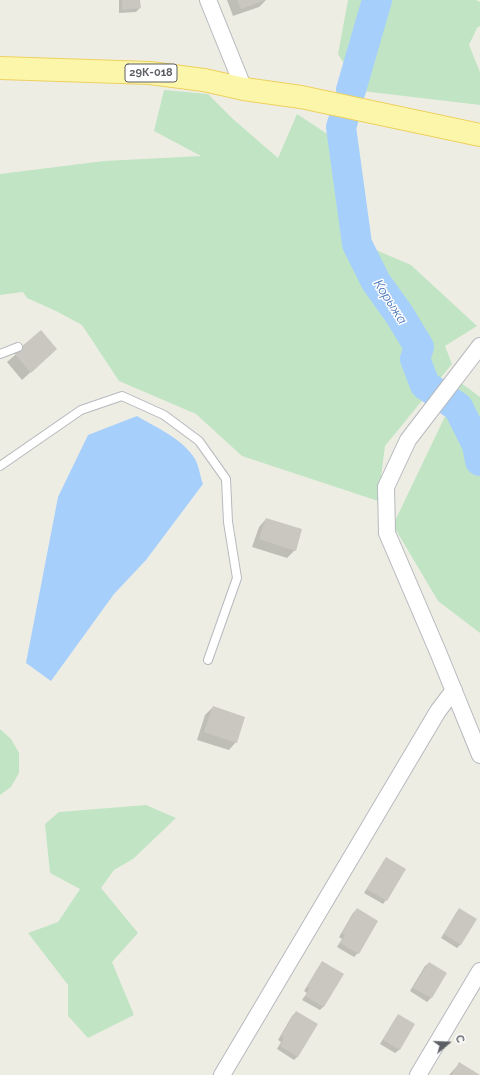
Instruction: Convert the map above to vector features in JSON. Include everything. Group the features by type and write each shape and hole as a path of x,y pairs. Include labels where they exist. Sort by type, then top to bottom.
{"main road":[{"name":"29К-018","path":"0,68 150,73 204,80 244,89 301,97 480,135"}],"street":[{"path":"208,0 244,89"},
{"path":"480,346 408,440 386,487 387,533 480,755"},
{"path":"222,1075 438,711 454,690"},
{"path":"418,1075 480,971"}],"lane":[{"path":"0,354 18,347"},
{"path":"0,466 80,410 122,396 164,415 199,441 226,479 228,522 236,578 208,660"}],"green space":[{"path":"348,0 476,0 480,2 480,26 477,28 469,45 480,72 480,105 362,91 338,54"},
{"path":"164,90 208,94 233,119 278,158 297,114 344,145 369,247 411,265 477,326 445,346 452,364 385,446 378,501 242,456 196,414 119,381 82,325 27,298 23,292 0,295 0,174 104,161 201,156 154,131"},
{"path":"461,383 480,397 480,633 438,601 393,525"},
{"path":"0,729 11,739 19,753 19,773 11,787 0,795"},
{"path":"146,805 176,818 133,859 114,870 101,888 138,933 112,962 134,1015 88,1038 68,1016 68,985 28,933 58,922 80,889 50,873 45,824 59,812"}],"water":[{"path":"137,416 169,434 190,452 195,459 203,484 146,560 114,594 51,681 26,663 58,497 88,435"}],"building":[{"path":"122,0 140,0 141,8 122,10"},
{"path":"237,0 265,0 241,9"},
{"path":"41,330 57,349 31,373 14,353"},
{"path":"266,518 302,529 296,551 259,539"},
{"path":"213,706 245,717 237,743 204,732"},
{"path":"386,857 406,869 387,901 367,889"},
{"path":"357,908 378,921 359,954 340,943 345,935 342,933"},
{"path":"459,908 477,919 461,945 444,934"},
{"path":"322,961 344,974 324,1007 305,996 310,988 307,987"},
{"path":"429,962 447,973 432,998 413,988"},
{"path":"296,1011 318,1024 298,1057 280,1046 284,1038 281,1036"},
{"path":"398,1014 415,1024 400,1050 383,1040"},
{"path":"459,1062 480,1075 452,1075"}],"waterway":[{"name":"Корыжа","path":"351,90 377,0"},
{"name":"Корыжа","path":"343,121 341,127 357,244 376,282 399,314 419,347 415,359 425,385 458,407 477,445 480,461"}]}
